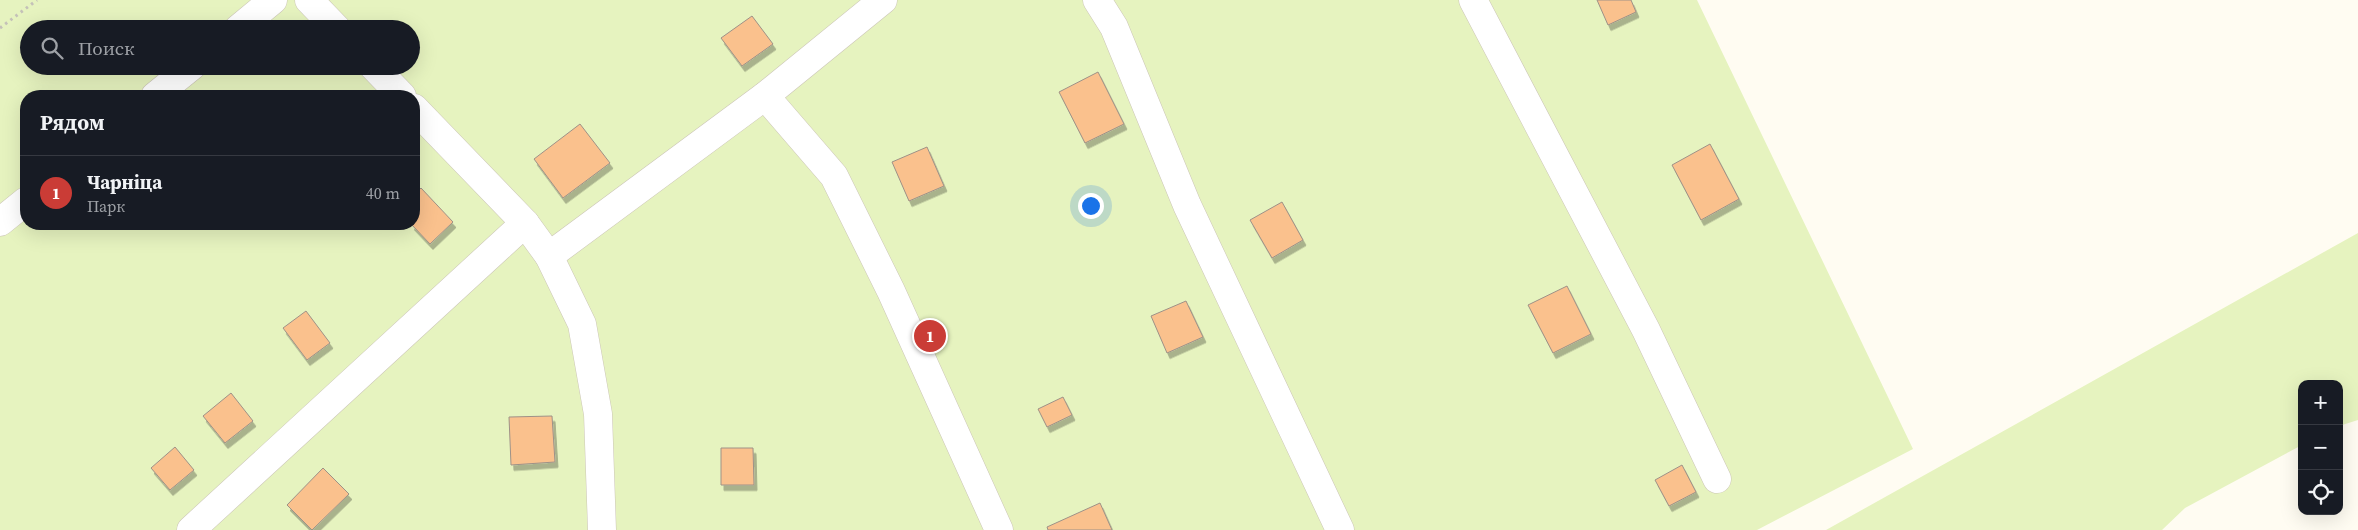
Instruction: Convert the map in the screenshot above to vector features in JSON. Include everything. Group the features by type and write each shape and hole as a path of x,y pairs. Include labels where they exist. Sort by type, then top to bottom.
{"street":[{"path":"249,20 273,0"},
{"path":"309,0 328,20"},
{"path":"549,256 765,96 883,0"},
{"path":"1097,0 1114,27 1187,205 1340,530"},
{"path":"1473,0 1646,330 1718,479"},
{"path":"162,90 181,75"},
{"path":"382,75 396,90"},
{"path":"765,96 834,176 891,291 999,530"},
{"path":"420,114 525,223 549,256 582,324 598,414 602,530"},
{"path":"0,222 20,206"},
{"path":"191,530 525,223"}],"path":[{"path":"0,28 37,0"}],"green space":[{"path":"0,0 1697,0 1913,449 1757,530 0,530"},
{"path":"2358,233 2358,420 2343,425 2343,380 2298,380 2298,447 2185,508 2162,530 1826,530"}],"building":[{"path":"1597,0 1631,0 1636,12 1608,25"},
{"path":"752,16 773,44 742,66 721,38"},
{"path":"1098,72 1124,124 1085,143 1059,92"},
{"path":"580,124 610,163 563,198 534,159"},
{"path":"1710,144 1739,199 1701,220 1672,165"},
{"path":"927,147 944,186 909,201 892,162"},
{"path":"420,189 453,222 430,244 417,230 420,230"},
{"path":"1282,202 1303,240 1272,258 1250,220"},
{"path":"1567,286 1591,334 1553,353 1528,305"},
{"path":"1186,301 1203,337 1167,353 1151,316"},
{"path":"306,311 330,343 307,360 283,328"},
{"path":"231,393 253,421 225,443 203,416"},
{"path":"1063,397 1072,415 1047,427 1038,409"},
{"path":"552,416 555,462 511,465 509,417"},
{"path":"175,447 194,470 170,490 151,468"},
{"path":"721,448 753,448 754,485 721,485"},
{"path":"1682,465 1696,492 1669,506 1655,480"},
{"path":"323,468 349,494 312,530 287,505"},
{"path":"1100,503 1112,530 1048,530 1047,527"}],"place":[{"name":"Чарніца","path":"930,336"}]}
